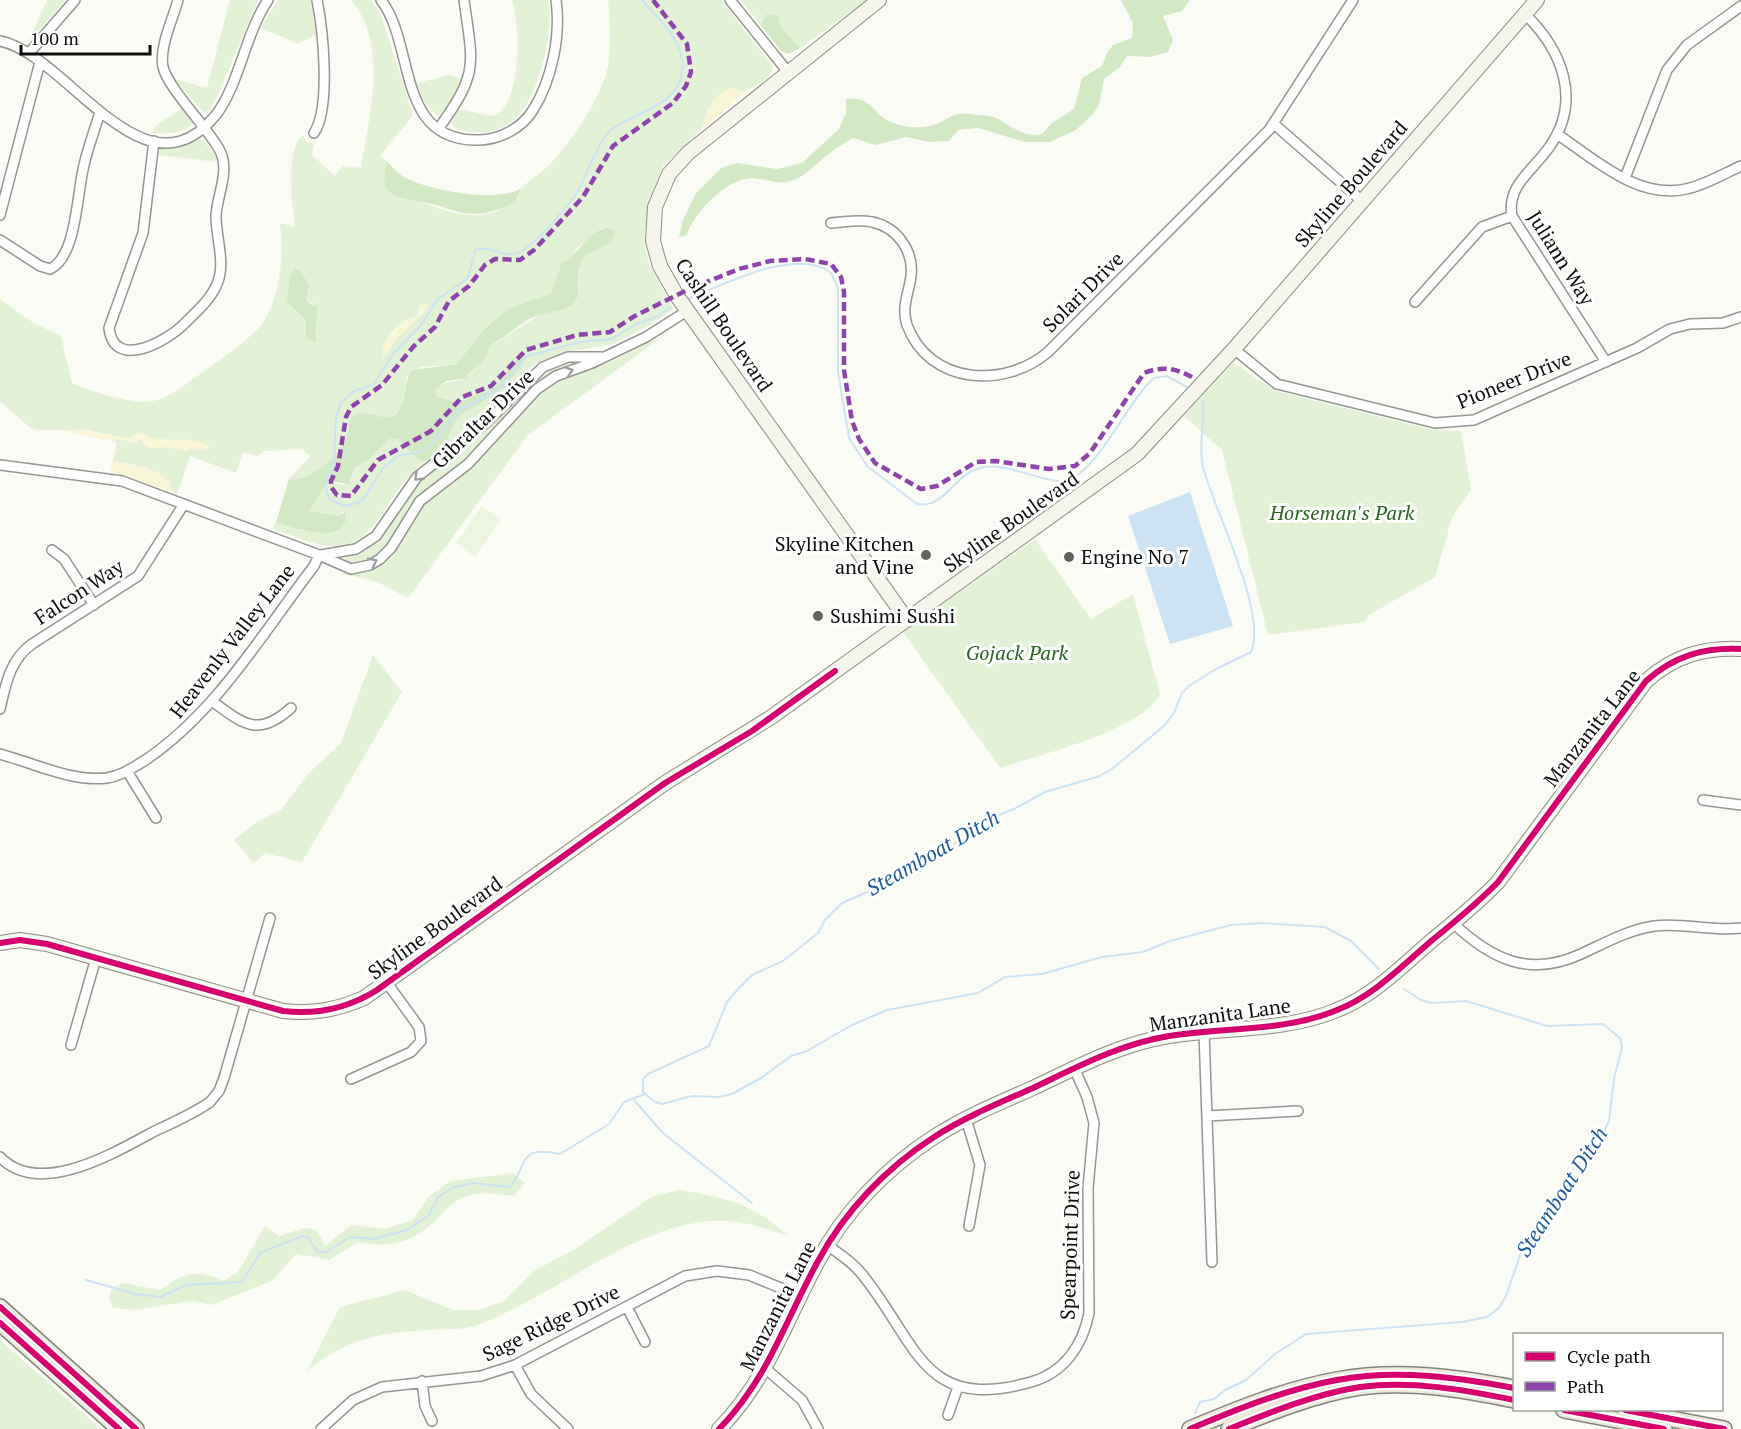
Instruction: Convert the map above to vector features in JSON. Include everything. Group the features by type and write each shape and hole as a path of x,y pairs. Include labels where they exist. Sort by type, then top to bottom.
{"main road":[{"path":"0,1307 136,1429"},
{"path":"0,1323 119,1429"},
{"path":"1190,1429 1229,1425 1306,1387 1356,1377 1422,1375 1513,1388"},
{"path":"1207,1429 1229,1425 1305,1400 1360,1387 1428,1387 1513,1400"},
{"path":"1568,1411 1664,1429"},
{"path":"1630,1411 1724,1429"}],"street":[{"path":"29,53 75,0"},
{"path":"154,141 143,233 110,325 111,336 118,345 135,350 147,349 185,324 217,285 221,262 216,216 224,163 205,126 171,84 164,68 163,55 178,0"},
{"path":"0,41 29,53 127,132 154,141 182,139 205,126 223,104 255,24 268,0"},
{"path":"314,133 321,117 324,72 317,0"},
{"path":"381,0 395,28 416,101 425,115 439,128 455,136 483,140 502,135 525,120 540,96 552,58 557,26 556,0"},
{"path":"439,128 463,94 471,69 464,0"},
{"path":"730,0 788,72"},
{"name":"Cashill Boulevard","path":"879,0 688,153 669,174 658,195 652,230 656,253 665,276 687,310 906,620"},
{"name":"Solari Drive","path":"831,223 873,222 891,230 907,247 912,266 905,317 912,335 928,354 952,370 964,374 994,377 1025,369 1048,352 1274,124 1353,0"},
{"name":"Skyline Boulevard","path":"0,943 33,941 283,1011 314,1013 346,1006 364,998 665,783 758,727 1137,454 1234,349 1538,0"},
{"path":"1625,178 1667,70 1687,45 1741,6"},
{"name":"Juliann Way","path":"1525,14 1548,38 1564,74 1566,108 1557,135 1518,184 1511,202 1512,216 1606,362"},
{"path":"0,215 40,62"},
{"path":"0,240 40,266 50,269 57,265 70,238 83,169 100,112"},
{"path":"1274,124 1362,201"},
{"path":"1557,135 1625,178 1645,187 1672,191 1696,186 1741,166"},
{"path":"1415,302 1482,227 1512,216"},
{"name":"Gibraltar Drive","path":"0,465 122,481 351,569 370,565 380,560 391,548 420,501 468,464 537,389 556,376 646,337 687,310"},
{"name":"Pioneer Drive","path":"1234,349 1277,384 1435,423 1449,424 1474,420 1606,362 1680,326 1723,323 1741,317"},
{"name":"Gibraltar Drive","path":"319,555 342,554 369,541 380,531 400,498 417,477 487,422 543,368 568,357 601,357"},
{"name":"Falcon Way","path":"0,709 9,673 18,657 32,644 138,576 183,504"},
{"path":"52,550 64,559 94,604"},
{"name":"Heavenly Valley Lane","path":"0,754 88,778 109,778 128,771 178,737 212,701 314,566 319,555"},
{"name":"Manzanita Lane","path":"719,1429 741,1405 766,1369 827,1245 853,1209 884,1176 932,1139 966,1119 1074,1068 1132,1044 1204,1032 1302,1021 1339,1010 1374,990 1498,882 1646,681 1667,664 1689,654 1714,649 1741,649"},
{"path":"212,701 239,720 260,726 272,723 291,708"},
{"path":"128,771 156,818"},
{"path":"1703,800 1741,804"},
{"path":"0,1157 18,1169 52,1172 93,1162 210,1102 222,1086 270,918"},
{"path":"1453,923 1481,948 1494,955 1522,964 1538,965 1568,959 1617,937 1652,927 1688,924 1741,928"},
{"path":"71,1045 96,958"},
{"path":"351,1079 411,1052 421,1041 419,1027 387,983"},
{"path":"1204,1032 1212,1262"},
{"name":"Spearpoint Drive","path":"827,1245 865,1278 922,1361 943,1379 958,1387 972,1390 999,1390 1046,1376 1071,1356 1087,1326 1090,1302 1088,1188 1094,1129 1091,1109 1074,1068"},
{"path":"1207,1116 1298,1111"},
{"path":"966,1119 980,1166 969,1226"},
{"name":"Sage Ridge Drive","path":"321,1429 340,1410 362,1395 394,1384 481,1376 515,1365 671,1282 717,1271 749,1275 800,1296"},
{"path":"627,1307 645,1342"},
{"path":"515,1365 531,1394 568,1429"},
{"path":"766,1369 802,1400 818,1429"},
{"path":"422,1381 425,1406 432,1421"},
{"path":"948,1415 958,1387"}],"green space":[{"path":"47,0 66,0 28,42"},
{"path":"230,0 258,0 218,95 210,109 204,113 174,79 207,88"},
{"path":"278,0 311,0 316,35 298,44 261,28"},
{"path":"351,0 370,0 380,12 413,115 380,156 386,161 384,183 450,212 478,215 495,212 519,196 527,182 546,168 559,154 586,116 601,87 609,60 608,0 721,0 772,65 772,70 763,82 745,92 730,88 708,109 701,130 663,166 648,204 644,242 649,264 673,309 650,325 613,344 571,351 541,361 527,370 505,396 444,449 453,425 461,415 506,387 523,364 516,361 498,384 488,391 457,402 437,397 435,391 447,383 466,377 480,363 490,346 579,290 578,272 585,255 604,246 615,236 601,229 577,248 568,261 561,264 551,294 509,308 483,330 457,364 420,367 407,376 401,411 389,418 377,416 348,426 344,445 340,451 320,469 296,479 289,479 311,456 301,449 264,451 258,456 243,452 236,473 190,456 177,494 172,492 163,477 156,473 139,466 113,461 117,443 112,441 123,439 132,443 141,439 147,447 170,447 186,451 192,448 205,450 209,445 153,439 143,433 126,438 86,430 36,430 29,427 0,401 0,299 32,322 61,336 72,383 107,395 143,402 159,399 187,383 242,343 264,321 279,280 280,223 295,227 291,178 297,142 303,135 307,142 314,144 312,155 335,176 343,166 361,168 373,81 370,38 363,18","holes":["300,271 309,286 306,300 313,303 317,317 317,337 305,331 305,319 295,305 291,294 290,276","428,304 423,314 404,329 382,359 385,344 395,329 403,322 417,316 419,307"]},
{"path":"512,0 548,0 549,34 536,85 522,111 502,128 474,132 456,129 451,122 460,109 492,116 502,109 509,98 517,64 517,27"},
{"path":"740,0 868,0 800,48 782,28 781,22 761,20 760,24"},
{"path":"1121,0 1190,0 1182,11 1163,16 1173,40 1168,52 1150,57 1127,56 1120,67 1104,79 1099,105 1076,130 1050,142 1025,142 978,128 958,130 949,141 929,142 906,137 875,145 853,138 804,175 789,182 753,178 733,183 704,207 687,235 679,237 683,220 696,193 721,168 737,163 777,169 802,163 839,129 846,113 846,99 854,98 866,102 883,118 907,127 933,125 963,114 993,117 1023,133 1042,134 1052,123 1074,109 1082,78 1102,66 1113,45 1132,38 1133,23"},
{"path":"767,14 778,16 782,28 800,48 789,54 781,51 760,24"},
{"path":"450,75 463,79 457,92 438,117 424,102 417,83"},
{"path":"183,108 194,121 190,125 181,131 152,133 155,126"},
{"path":"201,139 213,151 217,162 158,155 159,149 179,147"},
{"path":"386,161 404,177 445,190 497,195 511,193 521,188 517,198 507,205 482,213 465,213 402,198 391,193 384,183"},
{"path":"607,228 613,230 615,236 605,246 585,255 578,272 578,296 573,304 565,309 529,319 490,346 485,359 465,378 446,381 435,391 437,397 457,402 488,391 498,384 515,361 526,354 523,364 506,387 461,415 453,425 444,449 424,462 415,457 397,439 389,439 368,460 354,468 350,484 328,481 309,511 339,516 346,512 345,523 339,530 318,533 276,522 289,479 303,478 311,474 339,452 345,443 350,418 362,414 392,417 401,408 408,376 412,370 457,364 483,330 509,308 551,294 561,264 594,234"},
{"path":"295,269 301,271 309,286 306,300 317,308 316,343 306,337 305,319 287,302 290,276"},
{"path":"663,336 527,436 408,598 377,582 340,573 369,570 390,557 423,504 468,469 548,385 569,374 606,364"},
{"path":"576,360 579,362 557,369 534,385 459,466 422,492 381,552 367,562 356,564 337,560 361,554 390,526 398,508 424,478 491,424 546,370"},
{"name":"Horseman's Park","path":"1233,363 1276,391 1433,430 1461,431 1471,489 1452,518 1435,577 1369,615 1364,622 1268,635 1222,450 1184,416"},
{"path":"389,439 397,439 415,457 424,462 403,483 369,531 353,542 331,546 309,542 273,529 276,522 302,531 338,528 347,516 344,511 339,516 311,512 310,507 328,481 342,485 352,481 354,468 368,460"},
{"path":"482,506 502,519 475,557 456,543"},
{"name":"Gojack Park","path":"1035,539 1091,619 1133,594 1160,694 1150,707 1112,730 1000,768 903,632"},
{"path":"373,655 402,692 302,862 265,853 254,863 234,840 258,821 281,810 307,775 341,743"},
{"path":"513,1173 525,1183 514,1196 483,1194 464,1197 450,1206 420,1233 402,1242 381,1245 358,1242 329,1260 296,1254 272,1281 211,1305 192,1301 136,1310 113,1308 109,1298 112,1288 123,1283 160,1290 190,1274 205,1275 223,1281 238,1272 265,1226 279,1236 304,1228 317,1230 325,1246 351,1225 385,1229 413,1220 428,1197 450,1181"},
{"path":"679,1190 737,1203 762,1216 788,1236 749,1224 726,1221 694,1223 662,1232 630,1245 536,1297 475,1326 394,1333 364,1339 336,1351 307,1371 340,1307 405,1290 453,1310 478,1310 504,1301 534,1271 575,1249 653,1196"},
{"path":"0,1340 101,1429 0,1429"}],"sand":[{"path":"730,88 745,92 701,130 714,100"},
{"path":"421,304 428,304 391,345 381,362 384,344 403,321 417,316"},
{"path":"71,429 126,438 141,432 157,439 194,440 209,447 205,450 192,448 186,451 170,447 150,448 141,439 132,443 123,439 112,441 68,432"},
{"path":"113,461 157,472 170,482 172,492 110,471"}],"water":[{"path":"1190,492 1233,626 1170,644 1128,516"}],"waterway":[{"name":"Steamboat Ditch","path":"642,0 672,35 681,55 681,78 677,88 660,103 617,125 609,132 596,152 575,196 552,224 526,248 514,254 486,249 475,250 468,278 437,300 421,325 393,354 374,384 355,391 341,402 336,418 334,460 325,485 329,499 344,506 358,503 364,498 383,468 398,456 420,452 431,445 461,409 499,389 527,356 580,342 612,339 634,325 656,317 671,307"},
{"name":"Steamboat Ditch","path":"688,299 739,278 780,266 800,264 817,266 831,273 838,288 838,372 849,438 867,466 917,504 935,502 969,473 987,467 1007,468 1048,480 1071,479 1084,470 1096,456 1143,389 1154,378 1167,376 1187,387"},
{"name":"Steamboat Ditch","path":"1203,402 1201,451 1203,467 1246,588 1254,635 1251,652 1216,669 1189,686 1182,693 1174,713 1164,726 1112,769 1100,776 1045,792 1014,809 973,825 955,844 916,864 895,880 842,903 825,920 818,933 783,961 752,975 739,988 727,1002 709,1046 648,1074 643,1079 643,1092 655,1102 662,1104 692,1096 719,1097 732,1094 761,1078 791,1056 807,1051 852,1025 887,1010 978,993 1005,977 1042,974 1102,957 1143,952 1170,941 1231,925 1263,923 1325,927 1351,941 1379,969"},
{"name":"Steamboat Ditch","path":"1195,1413 1200,1402 1214,1399 1225,1390 1246,1380 1275,1354 1306,1334 1462,1322 1487,1317 1499,1308 1506,1296 1525,1241 1557,1197 1565,1179 1598,1143 1609,1121 1614,1079 1622,1047 1620,1038 1603,1024 1547,1026 1466,1001 1432,1003 1421,1000 1404,989"},
{"path":"86,1280 136,1294 161,1297 185,1285 242,1282 260,1253 302,1236 308,1237 318,1252 326,1252 350,1237 374,1239 407,1230 429,1215 438,1197 452,1188 473,1183 510,1187 530,1155 536,1152 560,1154 609,1124 624,1102 645,1094"},
{"path":"633,1099 663,1133 752,1203"}],"marked path":[{"path":"653,0 687,44 691,72 686,86 673,103 613,146 583,197 534,250 520,260 495,259 485,265 469,286 449,301 435,327 413,347 382,385 351,407 346,417 338,466 331,481 331,487 337,495 351,496 378,460 431,431 462,397 491,386 526,350 577,335 610,332 633,317 689,289 739,269 770,261 805,259 831,264 841,277 844,292 844,370 852,421 859,439 875,463 921,489 937,486 976,462 996,461 1049,469 1075,466 1090,453 1144,373 1158,369 1171,369 1195,379"}],"cycle path":[{"path":"719,1429 736,1410 763,1370 806,1283 841,1225 868,1192 916,1149 982,1111 1116,1050 1169,1036 1297,1022 1337,1010 1363,997 1397,971 1498,882 1646,681 1667,665 1690,655 1714,650 1741,649"},
{"path":"0,943 20,940 47,944 283,1011 308,1012 343,1006 377,990 665,783 752,731 835,671"},
{"path":"0,1307 136,1429"},
{"path":"0,1323 119,1429"},
{"path":"1190,1429 1281,1394 1318,1384 1359,1377 1426,1376 1513,1388"},
{"path":"1229,1429 1310,1399 1343,1390 1379,1385 1418,1385 1513,1400"},
{"path":"1569,1411 1664,1429"},
{"path":"1630,1411 1724,1429"}],"place":[{"name":"Skyline Kitchen and Vine","path":"926,555"},
{"name":"Engine No 7","path":"1069,557"},
{"name":"Sushimi Sushi","path":"818,616"}]}
